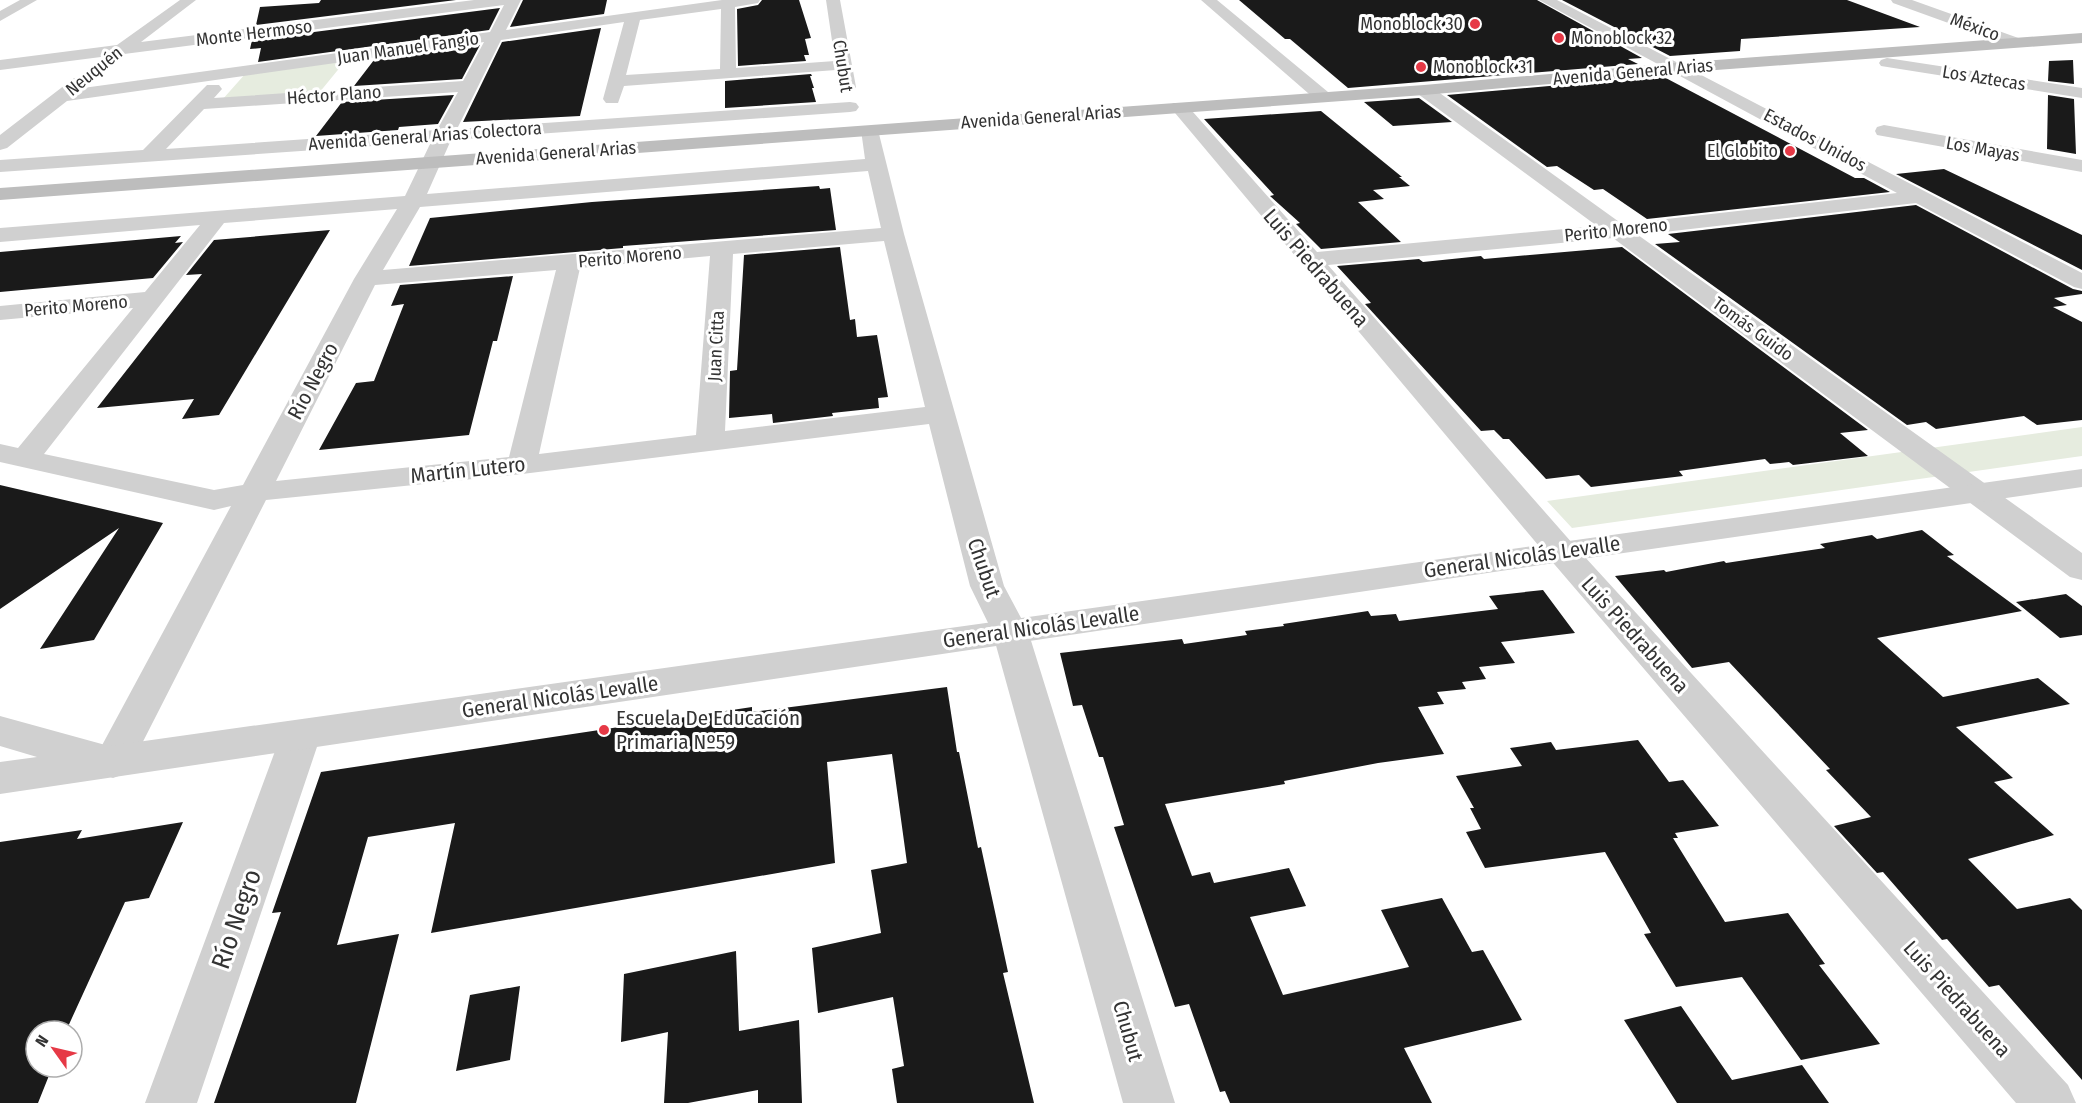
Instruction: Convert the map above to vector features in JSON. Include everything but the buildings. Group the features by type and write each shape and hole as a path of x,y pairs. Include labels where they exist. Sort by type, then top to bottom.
{"main road":[{"name":"Avenida General Arias","path":"0,194 1424,90 1676,68 2082,38"}],"street":[{"path":"0,17 30,0"},
{"name":"Neuquén","path":"0,144 136,37 189,0"},
{"path":"0,55 422,0"},
{"name":"Monte Hermoso","path":"0,65 508,0"},
{"name":"Río Negro","path":"113,762 366,279 414,201 444,135 514,0"},
{"name":"Juan Manuel Fangio","path":"63,96 753,0"},
{"name":"Chubut","path":"833,0 850,107 863,130 876,164 987,586 1010,631 1149,1103"},
{"path":"1209,0 1322,96"},
{"name":"Estados Unidos","path":"1546,0 2082,282"},
{"name":"México","path":"1898,0 2018,43"},
{"path":"728,3 728,73"},
{"path":"605,124 633,17"},
{"path":"327,95 358,55"},
{"name":"Los Aztecas","path":"1887,63 2082,93"},
{"path":"616,81 843,64"},
{"path":"148,156 228,74"},
{"name":"Héctor Plano","path":"198,104 469,86"},
{"name":"Tomás Guido","path":"1424,90 2082,569"},
{"name":"Avenida General Arias Colectora","path":"0,166 850,107"},
{"name":"Luis Piedrabuena","path":"1179,107 1561,551 2050,1103"},
{"name":"Los Mayas","path":"1884,131 2082,166"},
{"path":"0,235 876,164"},
{"name":"Perito Moreno","path":"1309,260 1618,231 1922,196"},
{"path":"12,456 58,419 217,218"},
{"name":"Perito Moreno","path":"366,279 893,234"},
{"name":"Juan Citta","path":"710,443 722,249"},
{"path":"522,465 569,263"},
{"name":"Perito Moreno","path":"0,313 153,299"},
{"name":"Martín Lutero","path":"12,456 214,500 256,492 522,465 940,414"},
{"name":"General Nicolás Levalle","path":"0,778 1561,551 1979,495 2082,478"},
{"path":"0,731 113,762"},
{"name":"Río Negro","path":"171,1103 301,735"}],"shaded area":[{"path":"346,60 319,93 222,100 246,73"},
{"path":"2082,427 2082,456 1572,528 1547,501"}],"place":[{"name":"Monoblock 30","path":"1475,24"},
{"name":"Monoblock 32","path":"1559,38"},
{"name":"Monoblock 31","path":"1421,67"},
{"name":"El Globito","path":"1790,151"},
{"name":"Escuela De Educación Primaria Nº59","path":"604,730"}]}
